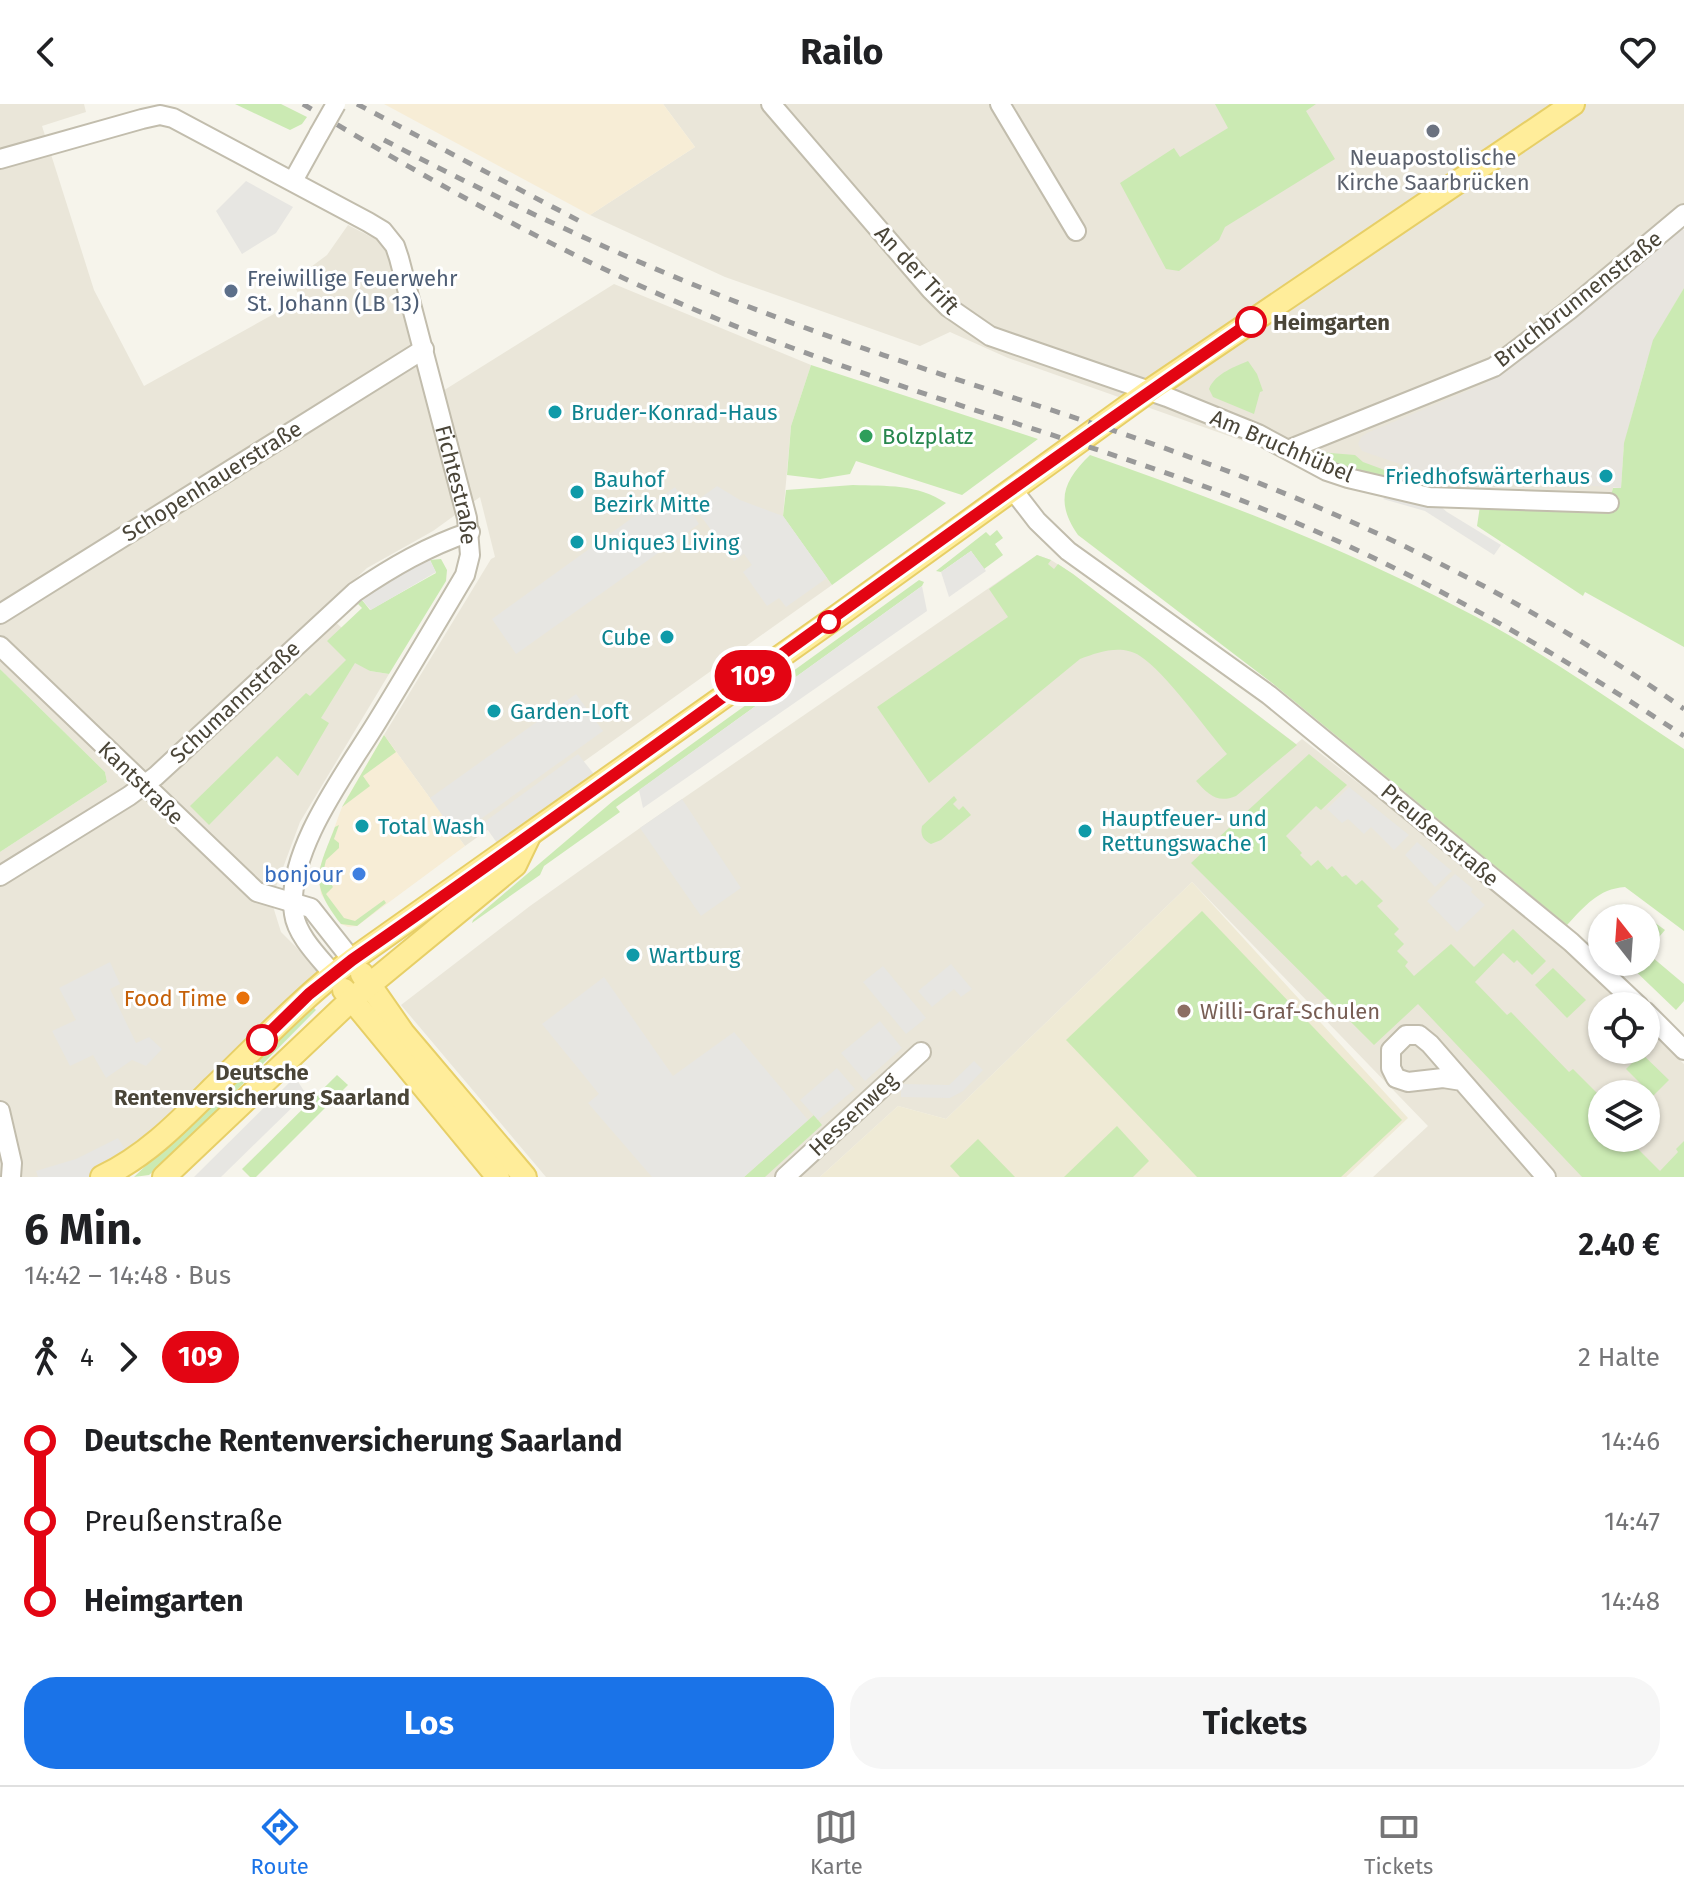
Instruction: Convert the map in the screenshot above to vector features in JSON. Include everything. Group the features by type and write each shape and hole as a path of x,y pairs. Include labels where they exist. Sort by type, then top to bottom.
{"main road":[{"path":"102,1177 138,1157 164,1136 309,994 352,960 1149,391 1573,104"},
{"path":"164,1177 360,993 515,865 529,835"},
{"path":"352,960 360,993 498,1177"},
{"path":"333,974 360,993 403,1033 525,1177"}],"street":[{"path":"293,181 336,104"},
{"name":"An der Trift","path":"771,104 931,290 969,323 1017,347 1149,391"},
{"path":"1000,104 1076,231"},
{"name":"Fichtestraße","path":"0,159 160,115 173,118 368,222 383,231 395,246 470,532 470,555 465,575 312,831 298,873 293,903"},
{"name":"Bruchbrunnenstraße","path":"1290,449 1494,367 1569,310 1684,214"},
{"name":"Schopenhauerstraße","path":"0,614 424,349"},
{"name":"Am Bruchhübel","path":"1149,391 1290,449 1327,471 1348,478 1429,497 1609,503"},
{"name":"Preußenstraße","path":"1013,490 1037,521 1068,551 1269,695 1571,942 1624,992"},
{"name":"Schumannstraße","path":"0,876 143,786 355,592 425,550 470,532"},
{"name":"Kantstraße","path":"0,646 257,892 293,903"},
{"path":"333,974 299,930 293,903 311,908 352,960"},
{"path":"1660,1026 1684,1050"},
{"name":"Hessenweg","path":"785,1177 921,1052"},
{"path":"1462,1081 1546,1177"},
{"path":"0,1111 12,1163 11,1177"}],"shaded area":[{"path":"0,104 84,104 86,112 42,126 94,290 144,386 301,299 292,281 327,255 348,225 391,247 430,399 614,284 811,365 791,426 783,516 832,585 465,846 384,735 495,557 480,497 433,531 367,568 322,610 342,628 370,671 389,674 300,822 271,900 281,932 321,972 139,1145 70,1177 0,1177 0,852 107,782 105,772 0,669"},
{"path":"384,104 663,104 695,147 590,215"},
{"path":"663,104 1684,104 1684,288 1663,324 1644,369 1609,503 1429,497 1348,478 1008,358 950,332 920,346 725,277 590,215 695,147"},
{"path":"246,181 293,207 276,233 242,254 216,211"},
{"path":"1681,229 1684,230 1684,288 1653,340 1624,443 1621,488 1429,474 1362,451 1358,444 1367,433 1484,384"},
{"path":"717,486 740,500 783,516 827,578 786,607 779,598 767,606 743,572 752,565 744,554 734,561 692,504"},
{"path":"675,487 699,524 516,654 492,619"},
{"path":"1399,489 1429,497 1447,512 1501,545 1494,555 1425,511 1383,499"},
{"path":"425,550 436,572 371,610 355,592"},
{"path":"971,551 986,571 949,597 941,572"},
{"path":"1037,555 1073,574 1296,744 1302,739 1470,870 1563,949 1608,992 1588,992 1588,1064 1660,1064 1660,1041 1684,1064 1684,1177 1373,1177 1428,1126 1192,882 946,1119 898,1106 820,1177 546,1177 401,1005 530,906"},
{"path":"922,586 927,611 643,808 639,790"},
{"path":"576,694 603,731 457,836 430,798"},
{"path":"384,735 465,846 357,926 348,927 341,924 321,894 318,876 342,807"},
{"path":"578,754 601,783 504,853 483,823"},
{"path":"1349,787 1409,835 1394,850 1371,827 1364,834 1348,819 1342,823 1327,809"},
{"path":"682,799 741,888 701,916 640,828"},
{"path":"1417,842 1452,871 1435,887 1405,855"},
{"path":"1455,874 1473,889 1471,892 1485,905 1457,932 1427,901"},
{"name":"Willi-Graf-Schulen","path":"1192,882 1408,1118 1346,1177 820,1177 898,1106 946,1119"},
{"path":"110,962 120,984 110,989 136,1043 149,1037 162,1049 146,1066 132,1060 106,1078 93,1055 70,1066 52,1031 76,1020 59,988"},
{"path":"951,964 972,989 961,997 954,989 932,1007 918,991"},
{"path":"883,966 926,1018 906,1034 863,982"},
{"path":"604,977 673,1076 734,1032 808,1120 744,1177 652,1177 588,1103 599,1094 542,1024"},
{"path":"880,1021 902,1048 865,1081 841,1053"},
{"path":"974,1061 983,1070 963,1091 950,1098 901,1097 901,1084 949,1085"},
{"path":"837,1068 855,1089 818,1120 800,1100"},
{"path":"295,1077 306,1094 221,1177 194,1177"},
{"path":"118,1138 132,1161 102,1177 38,1177 36,1171 76,1159"}],"green space":[{"path":"235,104 281,104 307,117 302,124 290,130"},
{"path":"1215,104 1316,104 1306,111 1335,159 1225,227 1219,240 1179,271 1166,269 1120,183 1174,148 1180,157 1228,128"},
{"path":"1684,288 1684,647 1585,592 1583,596 1477,526 1480,506 1607,509 1613,488 1621,488 1624,443 1653,340"},
{"path":"1248,361 1263,391 1260,392 1254,414 1213,397 1209,389 1221,374"},
{"path":"811,365 1038,439 962,495 856,461 850,474 820,479 787,475 791,426"},
{"path":"1318,452 1355,455 1363,462 1398,475 1393,483 1351,474 1331,465"},
{"path":"1090,455 1277,525 1414,585 1517,640 1684,749 1684,931 1660,913 1660,904 1648,904 1625,887 1600,895 1567,925 1272,683 1078,535 1066,512 1065,492"},
{"path":"853,485 913,489 946,503 832,585 783,516 786,490"},
{"path":"997,530 1003,538 995,544 1003,555 984,569 971,551 941,572 936,571 986,532 990,536"},
{"path":"1037,555 1051,560 1048,564 1054,569 1058,564 1073,574 1297,745 1236,796 1223,799 1213,796 1196,781 1227,754 1173,687 1150,664 1133,652 1110,650 1080,659 929,783 877,707 1008,617 989,589"},
{"path":"441,559 447,570 446,581 389,674 370,671 355,663 321,718 329,723 298,776 277,756 209,825 190,806 306,693 310,696 346,660 327,641 362,608 358,604 362,600 370,610 436,573 430,560"},
{"path":"919,580 924,582 922,586 616,807 620,812 472,923 613,801"},
{"path":"0,669 105,772 107,782 0,852"},
{"path":"384,735 396,752 363,776 370,786 342,807"},
{"path":"1309,754 1347,785 1321,810 1316,806 1286,836 1302,853 1300,855 1311,866 1318,860 1327,870 1332,866 1342,877 1346,875 1356,885 1362,880 1383,901 1377,906 1399,929 1394,934 1404,944 1397,951 1408,962 1405,966 1414,976 1451,944 1474,967 1513,929 1546,961 1532,975 1517,960 1514,963 1503,953 1475,982 1507,1015 1511,1012 1569,1072 1573,1069 1588,1084 1588,1152 1641,1152 1660,1171 1684,1141 1684,1177 1582,1177 1418,1004 1374,1045 1191,863"},
{"path":"954,796 957,800 953,804 959,810 963,806 971,815 941,840 931,844 923,837 922,826"},
{"path":"339,825 334,839 339,843 339,848 326,860 323,873 333,887 326,894 344,918 355,921 384,900 386,903 357,926 341,924 320,887 324,856 335,827"},
{"path":"1202,911 1402,1120 1341,1177 1197,1177 1066,1040"},
{"path":"1660,964 1684,984 1684,1001 1676,1010 1641,976 1660,976"},
{"path":"1553,968 1586,1000 1567,1018 1535,985"},
{"path":"312,1006 316,1010 228,1099 214,1118 149,1175 134,1177"},
{"path":"1631,1064 1652,1064 1669,1080 1660,1089 1660,1080 1637,1080 1626,1069"},
{"path":"337,1075 348,1085 256,1177 250,1177 242,1169"},
{"path":"814,1115 822,1125 765,1177 744,1177"},
{"path":"1117,1126 1149,1161 1133,1177 1064,1177"},
{"path":"978,1139 1015,1177 960,1177 950,1166"}],"railway":[{"path":"303,104 499,216 600,267 703,313 830,362 1217,491 1339,542 1515,632 1684,736"},
{"path":"357,104 587,225"},
{"path":"384,140 586,238 743,304 848,343 1116,431 1282,492 1342,518 1518,605 1630,672 1684,709"}],"bus line":[{"name":"109","path":"262,1040 309,994 352,960 1149,391 1251,322"}],"place":[{"name":"Neuapostolische Kirche Saarbrücken","path":"1433,131"},
{"name":"Freiwillige Feuerwehr St. Johann (LB 13)","path":"231,291"},
{"name":"Heimgarten","path":"1251,322"},
{"name":"Bruder-Konrad-Haus","path":"555,412"},
{"name":"Bolzplatz","path":"866,436"},
{"name":"Friedhofswärterhaus","path":"1606,476"},
{"name":"Bauhof Bezirk Mitte","path":"577,492"},
{"name":"Unique3 Living","path":"577,542"},
{"name":"Cube","path":"667,637"},
{"name":"Garden-Loft","path":"494,711"},
{"name":"Total Wash","path":"362,826"},
{"name":"Hauptfeuer- und Rettungswache 1","path":"1085,831"},
{"name":"bonjour","path":"359,874"},
{"name":"Wartburg","path":"633,955"},
{"name":"Food Time","path":"243,998"},
{"name":"Willi-Graf-Schulen","path":"1184,1011"},
{"name":"Deutsche Rentenversicherung Saarland","path":"262,1040"}]}
